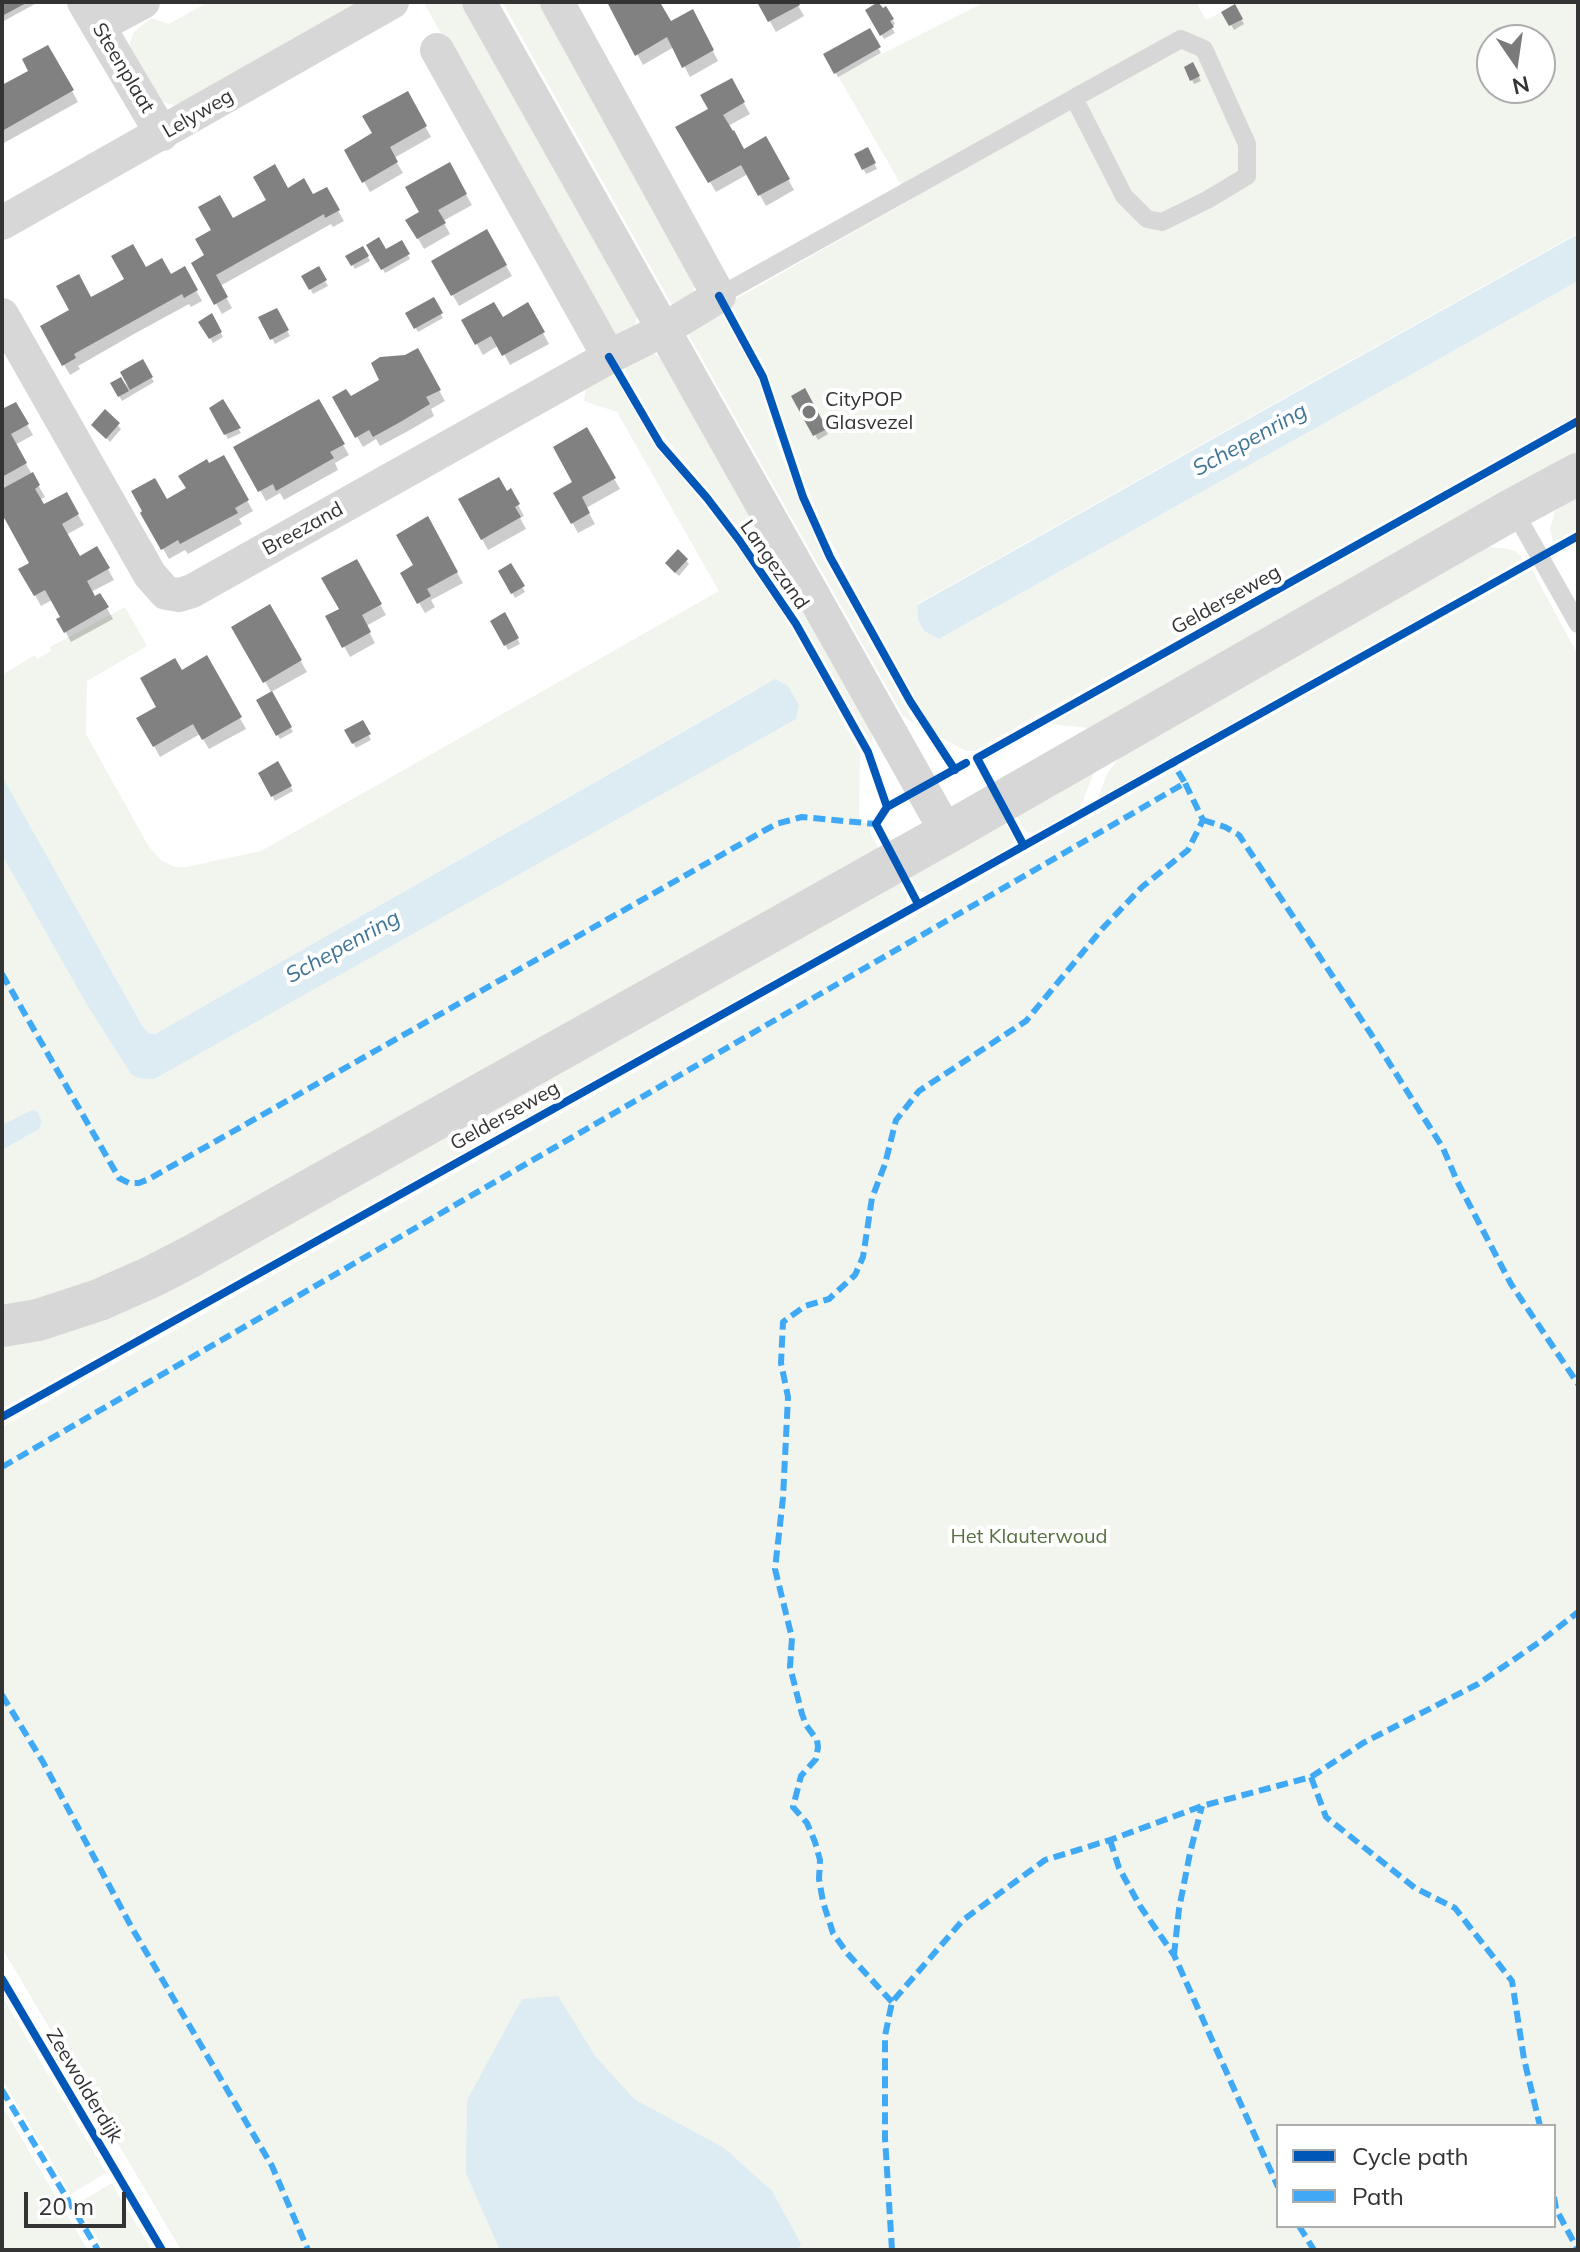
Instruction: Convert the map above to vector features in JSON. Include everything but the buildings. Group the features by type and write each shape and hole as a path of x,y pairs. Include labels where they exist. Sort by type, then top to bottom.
{"street":[{"path":"91,14 143,2"},
{"name":"Lelyweg","path":"2,223 392,2"},
{"name":"Langezand","path":"479,2 947,833"},
{"path":"557,2 719,296"},
{"name":"Steenplaat","path":"91,14 162,134"},
{"path":"437,50 609,357"},
{"name":"Breezand","path":"2,315 150,575 166,593 179,595 192,591 719,296"},
{"name":"Gelderseweg","path":"2,1326 50,1316 99,1300 151,1277 947,833 1578,474"}],"lane":[{"path":"719,296 1074,98 1181,39 1204,49 1247,144 1247,176 1162,222 1147,219 1124,196 1074,98"},
{"path":"1513,509 1578,624"}],"green space":[{"path":"208,2 369,2 184,103 174,105 164,102 155,96 131,53 130,42 134,32 151,18 169,24"},
{"path":"430,2 460,2 466,8 638,314 633,331 615,335 608,330 425,5"},
{"path":"502,2 544,2 696,284 692,295 673,307"},
{"path":"985,2 1196,2 1206,20 1241,2 1578,2 1578,233 917,604 918,620 924,631 939,639 1578,281 1578,414 974,751 966,751 936,735 864,605 806,485 765,366 732,307 736,299 910,200 838,76"},
{"path":"722,314 758,379 778,447 823,558 915,724 903,716 688,334"},
{"path":"646,354 655,354 662,359 872,732 873,746 796,611 764,563 657,427 624,368"},
{"path":"613,373 654,446 741,552 784,616 820,679 860,753 859,824 870,822 870,832 879,849 113,1277 2,1310 2,1150 39,1129 33,1110 2,1125 2,855 87,1005 131,1074 774,679 155,1034 143,1027 2,776 2,675 35,655 37,659 51,651 50,647 125,607 147,646 87,681 86,734 149,847 162,861 175,867 186,867 261,851 719,591 617,412 584,401 586,386"},
{"path":"1578,428 1578,460 1098,729 1051,724"},
{"path":"1578,497 1578,528 1553,542 1550,529 1555,511"},
{"path":"1489,547 1509,549 1523,559 1098,798 1107,774 1121,755"},
{"name":"Het Klauterwoud","path":"1532,570 1578,655 1578,2250 181,2250 2,1948 2,1427"},
{"path":"1095,770 1080,808 1033,833 1026,832 1015,813"},
{"path":"1003,819 1014,838 1011,846 928,893 919,891 909,873"},
{"path":"897,879 907,897 906,905 2,1409 2,1346"},
{"path":"2,1996 106,2173 71,2194 2,2079"},
{"path":"2,2105 53,2192 88,2250 2,2250"},
{"path":"112,2183 152,2250 104,2250 77,2204"}],"water":[{"name":"Schepenring","path":"1578,234 1578,281 939,639 924,631 918,620 917,605"},
{"name":"Schepenring","path":"775,679 788,686 799,705 796,719 154,1079 138,1078 131,1074 87,1005 2,855 2,776 143,1027 155,1034"},
{"path":"32,1110 37,1111 42,1122 39,1129 2,1150 2,1125"},
{"path":"558,1996 595,2056 634,2099 724,2148 772,2191 801,2244 797,2250 500,2250 466,2173 467,2100 522,1999"}],"marked path":[{"path":"2,1467 1185,783 1173,763"},
{"path":"892,2002 833,1933 823,1902 820,1860 815,1842 807,1823 793,1807 801,1776 816,1759 818,1747 802,1714 790,1667 792,1638 775,1569 783,1498 788,1397 781,1363 783,1322 805,1306 829,1299 855,1275 863,1257 872,1198 885,1164 896,1120 919,1091 1026,1021 1102,929 1142,887 1188,850 1203,820 1185,783"},
{"path":"2,974 119,1178 129,1183 139,1183 776,824 802,817 876,824"},
{"path":"1203,820 1239,835 1443,1148 1511,1284 1578,1384"},
{"path":"892,2250 885,2138 885,2036 892,2002 963,1920 1045,1860 1202,1806 1311,1777 1363,1743 1478,1684 1578,1612"},
{"path":"2,1695 43,1762 132,1928 272,2166 308,2250"},
{"path":"1311,1777 1326,1817 1415,1888 1455,1908 1512,1981 1524,2059 1540,2124"},
{"path":"1174,1955 1179,1909 1202,1806"},
{"path":"1110,1840 1119,1868 1140,1906 1174,1955 1276,2183"},
{"path":"2,2090 98,2250"},
{"path":"1556,2209 1578,2250"},
{"path":"1300,2228 1314,2250"}],"cycle path":[{"path":"719,296 763,377 803,497 830,557 910,701 955,770"},
{"path":"609,357 660,444 739,540 796,624 868,752 887,807"},
{"path":"1024,846 977,758 1578,421"},
{"path":"2,1417 1578,536"},
{"path":"918,904 876,824 887,807 966,763"},
{"name":"Zeewolderdijk","path":"2,1979 162,2250"}],"place":[{"name":"CityPOP Glasvezel","path":"809,412"}]}
